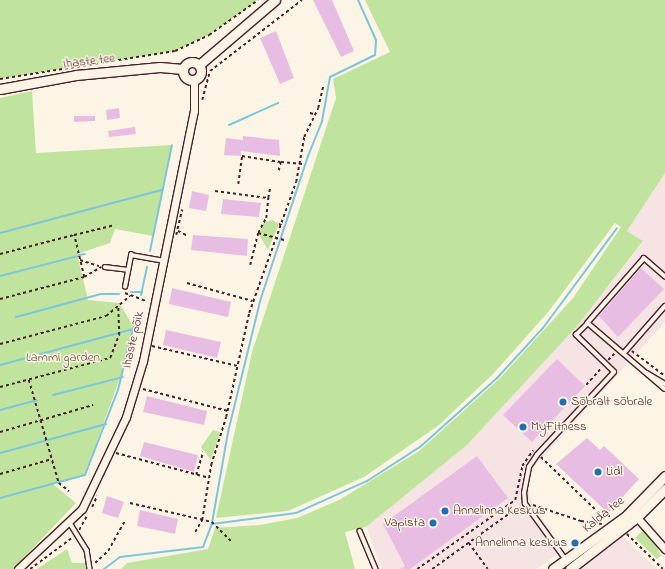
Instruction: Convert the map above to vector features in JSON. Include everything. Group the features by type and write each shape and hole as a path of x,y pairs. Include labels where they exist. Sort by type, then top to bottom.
{"street":[{"path":"199,65 275,0"},
{"path":"188,62 199,65 200,74 194,80 185,78 182,69 188,62"},
{"name":"Ihaste tee","path":"0,89 76,75 160,67 182,69"},
{"name":"Ihaste põik","path":"18,569 70,523 93,491 128,411 164,261 194,111 194,80"},
{"name":"Kalda tee","path":"634,514 665,476"},
{"name":"Kalda tee","path":"553,569 570,567 617,523 634,514 665,489"},
{"path":"634,514 665,549"}],"lane":[{"path":"125,287 131,255 164,261"},
{"path":"570,567 526,506 529,467 538,454 614,372 576,335 644,259 665,277"},
{"path":"105,267 128,270"},
{"path":"624,353 665,306"},
{"path":"588,323 665,389"},
{"path":"643,370 665,384"},
{"path":"85,487 93,491"},
{"path":"70,523 87,550 91,569"},
{"path":"360,531 376,569"}],"path":[{"path":"136,59 188,46 258,0"},
{"path":"195,532 202,520 209,478 228,411 253,301 279,224 296,182 298,163 323,87"},
{"path":"310,113 314,114"},
{"path":"238,184 242,156 303,164"},
{"path":"279,171 281,162"},
{"path":"250,265 258,233 266,218 270,188"},
{"path":"215,191 268,198"},
{"path":"279,224 283,226"},
{"path":"0,254 114,225"},
{"path":"178,230 188,236"},
{"path":"258,233 287,241"},
{"path":"74,236 84,277"},
{"path":"79,260 105,267"},
{"path":"0,299 84,277 95,273 99,266"},
{"path":"187,283 253,301"},
{"path":"125,287 125,295 146,301"},
{"path":"0,344 106,316 130,296"},
{"path":"0,387 110,358 119,335 118,306"},
{"path":"151,346 238,366"},
{"path":"628,348 665,376"},
{"path":"586,385 615,353 620,357"},
{"path":"29,380 58,482 68,491"},
{"path":"141,388 228,411"},
{"path":"0,432 93,405"},
{"path":"417,569 515,500 525,459 532,449 601,515 617,523 663,569"},
{"path":"196,475 203,452"},
{"path":"116,453 209,478"},
{"path":"0,474 52,460"},
{"path":"130,503 208,521 216,526 232,542"},
{"path":"432,569 517,508 526,506 581,521 606,524"},
{"path":"91,569 120,533 125,520"},
{"path":"469,543 488,569"}],"shaded area":[{"path":"665,173 665,322 534,467 528,487 531,502 562,551 537,569 382,569 366,527 467,445 578,325 643,242 627,231"},
{"path":"620,534 657,569 576,569"}],"green space":[{"path":"0,0 258,0 209,35 175,51 0,79"},
{"path":"365,0 665,0 665,173 627,231 643,241 578,325 467,445 366,527 345,532 355,569 121,569 127,563 208,549 215,528 260,525 297,518 339,500 419,451 500,378 573,298 621,227 615,223 549,311 493,374 439,425 364,477 288,511 216,518 252,352 336,98 333,79 390,52"},
{"name":"Lammi garden","path":"32,91 36,153 172,145 153,236 115,229 110,243 77,254 88,300 119,303 132,324 127,358 85,475 53,484 76,503 13,569 0,569 0,98"},
{"path":"273,220 279,224 268,250 258,233 264,222"},
{"path":"213,430 220,432 211,460 201,447"},
{"path":"642,531 653,539 661,556 657,559 635,538"},
{"path":"67,549 72,563 85,563 86,569 37,569"}],"building":[{"path":"313,0 332,0 354,51 341,57"},
{"path":"276,31 294,78 280,84 260,38"},
{"path":"119,108 120,118 107,120 106,110"},
{"path":"74,116 95,116 95,121 74,122"},
{"path":"135,127 136,134 109,137 108,131"},
{"path":"243,136 279,140 280,156 241,151 241,156 224,155 226,138 243,140"},
{"path":"192,191 209,195 206,211 189,208"},
{"path":"223,199 261,203 259,217 221,214"},
{"path":"193,235 248,239 247,256 191,250"},
{"path":"641,268 664,289 618,337 599,316"},
{"path":"172,288 231,302 228,317 169,304"},
{"path":"166,330 221,342 217,358 163,345"},
{"path":"557,359 585,386 532,442 503,415"},
{"path":"147,396 207,411 204,425 143,412"},
{"name":"Lidl","path":"587,438 600,450 604,446 639,479 608,513 556,464"},
{"path":"144,442 198,455 194,472 140,456"},
{"name":"Annelinna Keskus","path":"477,456 508,498 410,569 400,569 405,566 383,524"},
{"path":"107,496 124,502 118,518 102,513"},
{"path":"140,510 178,519 175,534 137,526"}],"waterway":[{"path":"212,523 228,432 261,298 308,156 322,121 330,77 375,55 376,40 358,0"},
{"path":"229,125 278,103"},
{"path":"150,251 172,145"},
{"path":"0,233 162,190"},
{"path":"104,569 120,557 203,547 212,524 296,513 367,481 420,447 497,378 543,328 617,228"},
{"path":"79,255 85,254"},
{"path":"0,276 78,256"},
{"path":"141,295 147,267"},
{"path":"131,292 142,292"},
{"path":"16,317 101,294 119,294"},
{"path":"0,498 85,475 118,390 137,312"},
{"path":"0,365 133,329"},
{"path":"53,395 123,377"},
{"path":"0,410 37,400"},
{"path":"0,453 106,424"}],"place":[{"name":"Sõbralt sõbrale","path":"563,402"},
{"name":"MyFitness","path":"523,427"},
{"name":"Lidl","path":"598,472"},
{"name":"Annelinna Keskus","path":"445,511"},
{"name":"Vapista","path":"433,523"},
{"name":"Annelinna keskus","path":"575,543"}]}
